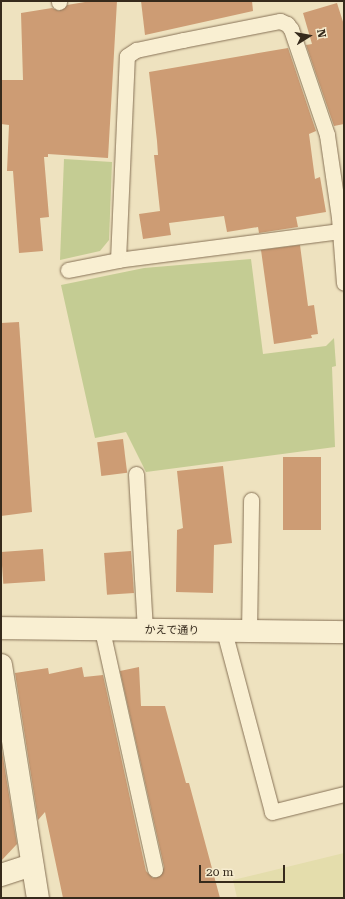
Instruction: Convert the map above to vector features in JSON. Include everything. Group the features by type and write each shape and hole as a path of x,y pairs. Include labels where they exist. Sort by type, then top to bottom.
{"street":[{"name":"かえで通り","path":"1,628 344,632"},
{"path":"1,665 38,898"},
{"path":"1,875 32,865"}],"lane":[{"path":"118,260 127,56 136,50 280,21 291,29 327,135 342,231 344,284"},
{"path":"68,270 118,260 342,231"},
{"path":"136,474 145,630"},
{"path":"250,632 251,500"},
{"path":"102,630 155,869"},
{"path":"224,631 272,812 344,794"}],"shaded area":[{"path":"344,853 344,898 237,898 233,880"}],"green space":[{"path":"64,159 112,162 109,240 100,251 60,260"},
{"path":"251,259 263,354 326,346 334,338 336,366 332,367 335,447 146,472 126,432 95,438 61,285 144,268"}],"building":[{"path":"91,1 117,1 108,158 48,154 48,157 44,157 49,217 40,218 43,251 19,253 13,171 7,171 9,125 1,124 1,80 23,80 21,13 52,8 59,11 67,5"},
{"path":"141,1 252,1 253,11 145,35"},
{"path":"337,3 344,25 344,124 334,126 306,45 312,44 303,13"},
{"path":"288,48 316,131 309,134 315,179 320,177 326,212 296,217 298,227 259,233 258,227 227,232 224,216 169,223 171,235 143,239 139,214 160,211 154,155 158,155 157,141 149,72"},
{"path":"300,245 308,306 314,305 318,334 311,335 312,338 274,344 261,250"},
{"path":"19,322 32,512 1,516 1,323"},
{"path":"123,439 127,473 101,476 97,442"},
{"path":"283,457 321,457 321,530 283,530"},
{"path":"223,466 232,543 214,545 213,593 176,592 177,530 183,528 177,471"},
{"path":"43,549 45,581 3,584 1,552"},
{"path":"131,551 134,593 107,595 104,553"},
{"path":"82,667 84,677 103,675 146,871 153,878 161,875 164,867 120,671 139,667 141,706 165,706 186,783 189,783 220,898 63,898 45,812 38,820 15,673 48,668 49,674"},
{"path":"1,745 17,844 1,861"}]}
